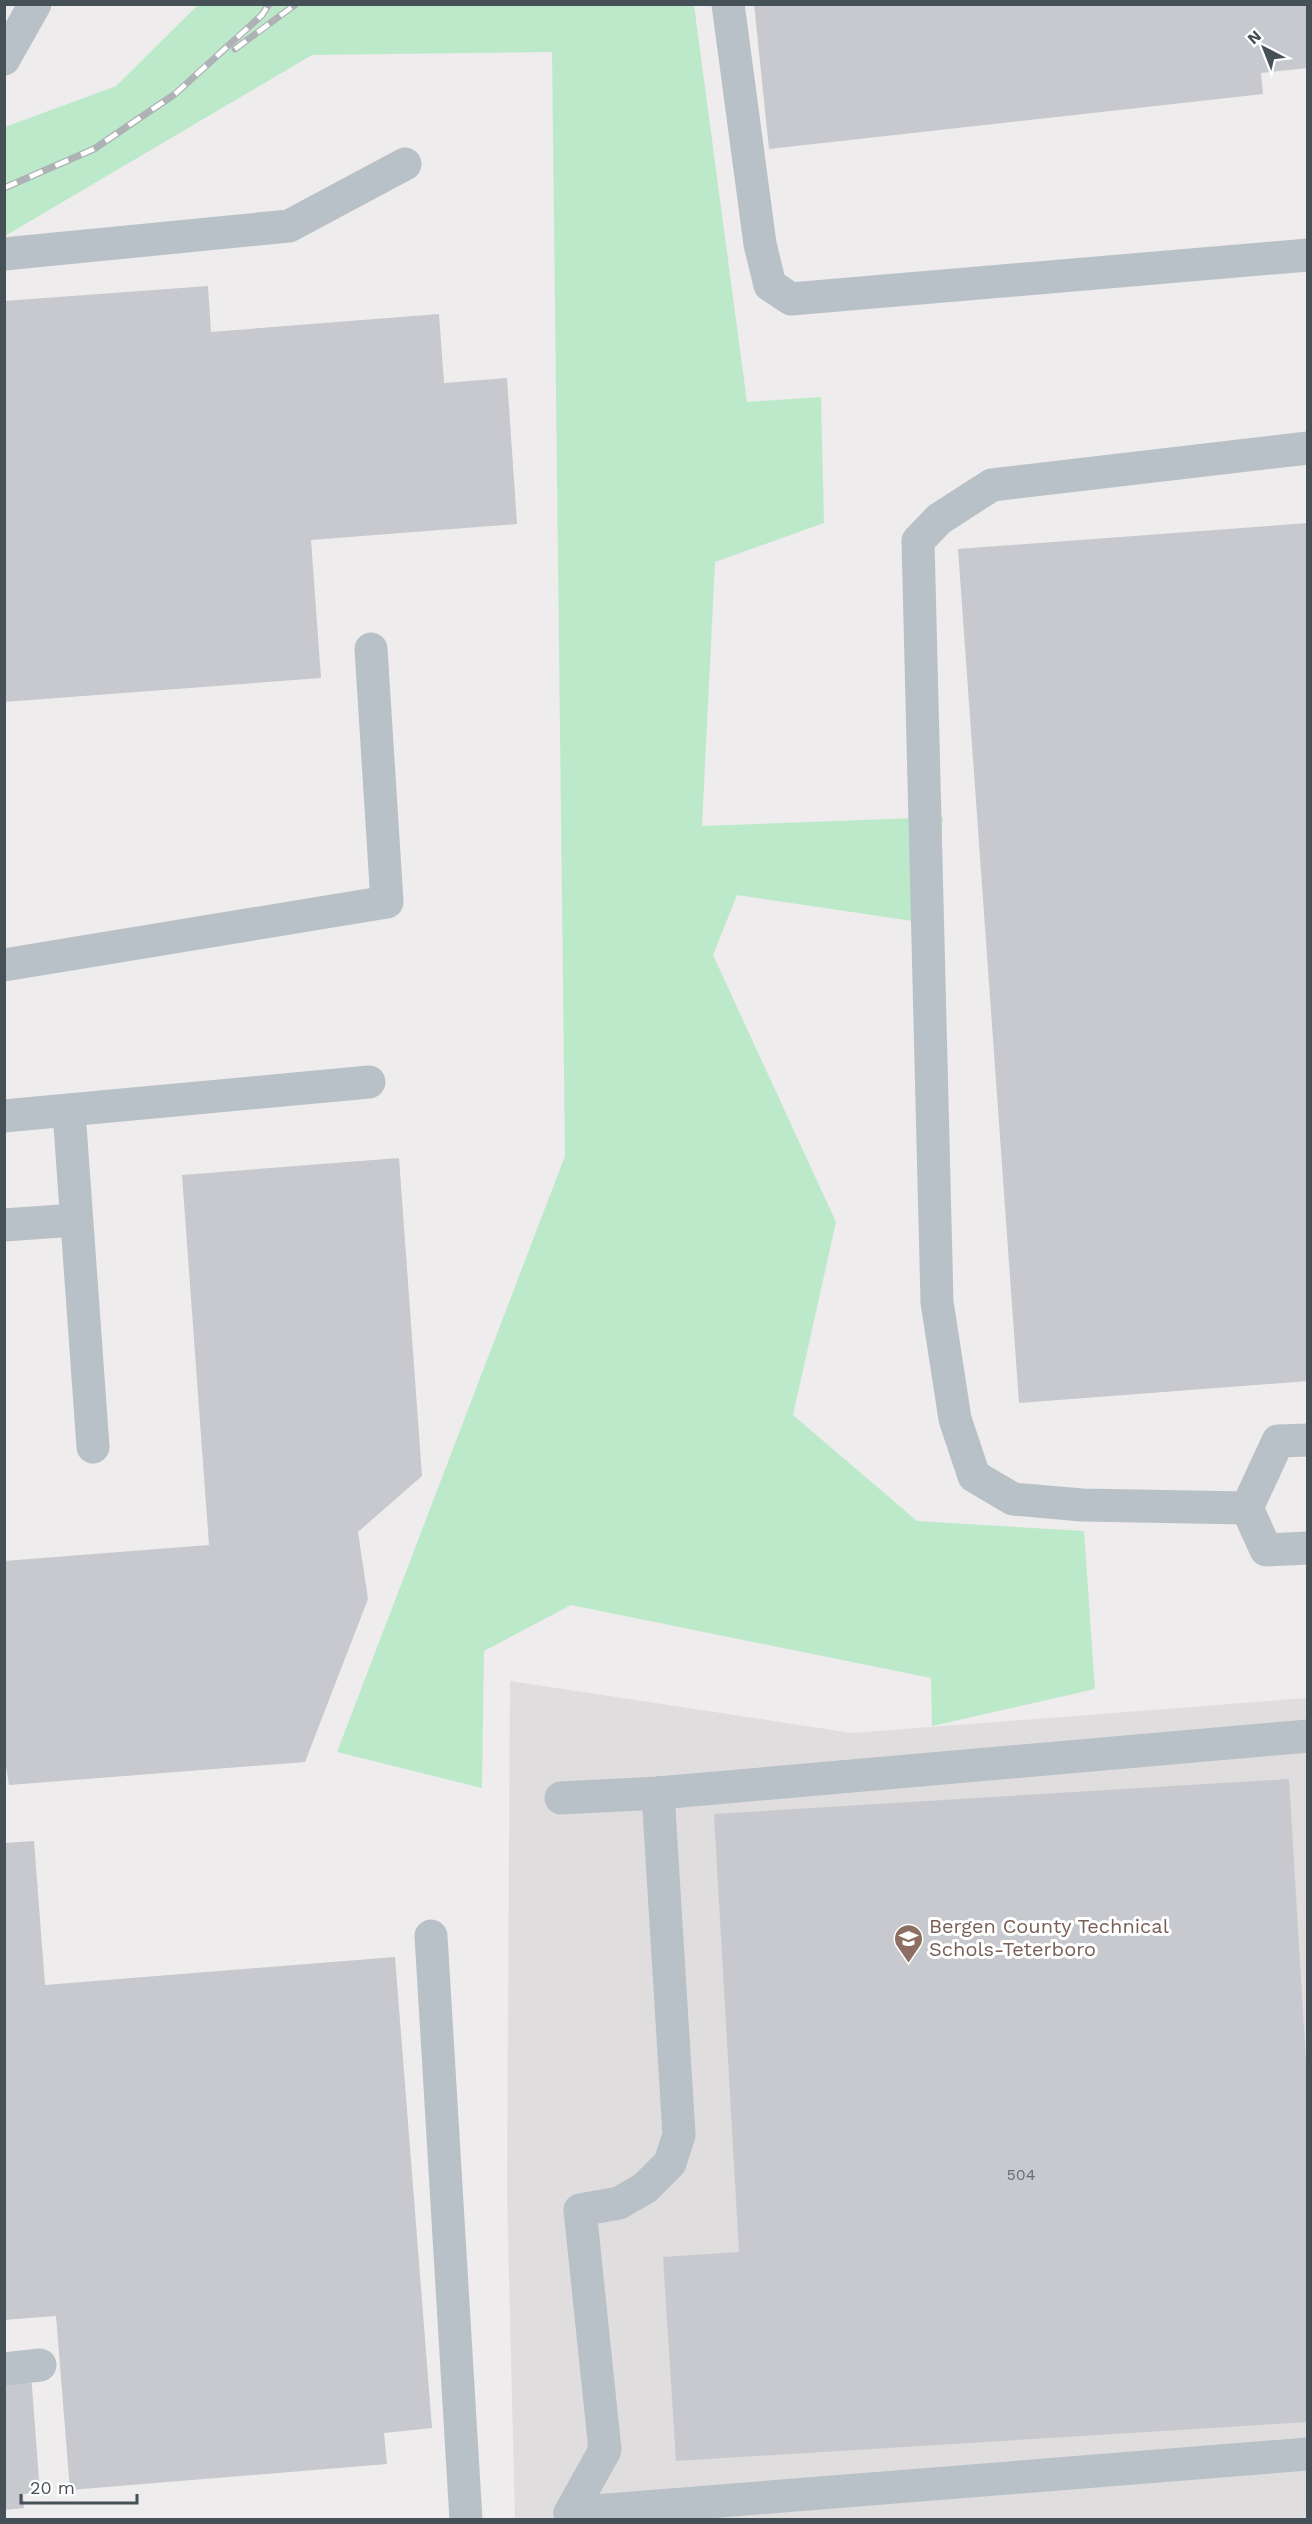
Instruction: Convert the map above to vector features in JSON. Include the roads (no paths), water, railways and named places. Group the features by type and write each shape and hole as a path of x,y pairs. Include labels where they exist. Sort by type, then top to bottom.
{"lane":[{"path":"4,59 34,4"},
{"path":"728,4 760,244 770,285 791,299 1308,255"},
{"path":"4,254 289,226 405,164"},
{"path":"1247,1508 1093,1505 1013,1499 974,1476 956,1419 938,1302 918,541 939,519 992,485 1308,448"},
{"path":"4,965 387,902 370,648"},
{"path":"4,1116 69,1112 369,1082"},
{"path":"69,1112 93,1447"},
{"path":"4,1225 75,1220"},
{"path":"1308,1440 1278,1442 1247,1508 1266,1550 1308,1548"},
{"path":"561,1798 658,1793 1308,1736"},
{"path":"570,2516 604,2450 580,2210 619,2203 645,2188 670,2163 680,2135 658,1793"},
{"path":"431,1936 466,2520"},
{"path":"4,2369 40,2365"},
{"path":"570,2516 1308,2454"}],"railway":[{"path":"4,188 94,149 175,94 262,15 269,4"},
{"path":"235,49 296,4"}],"place":[{"name":"Bergen County Technical Schols-Teterboro","path":"908,1964"}]}
